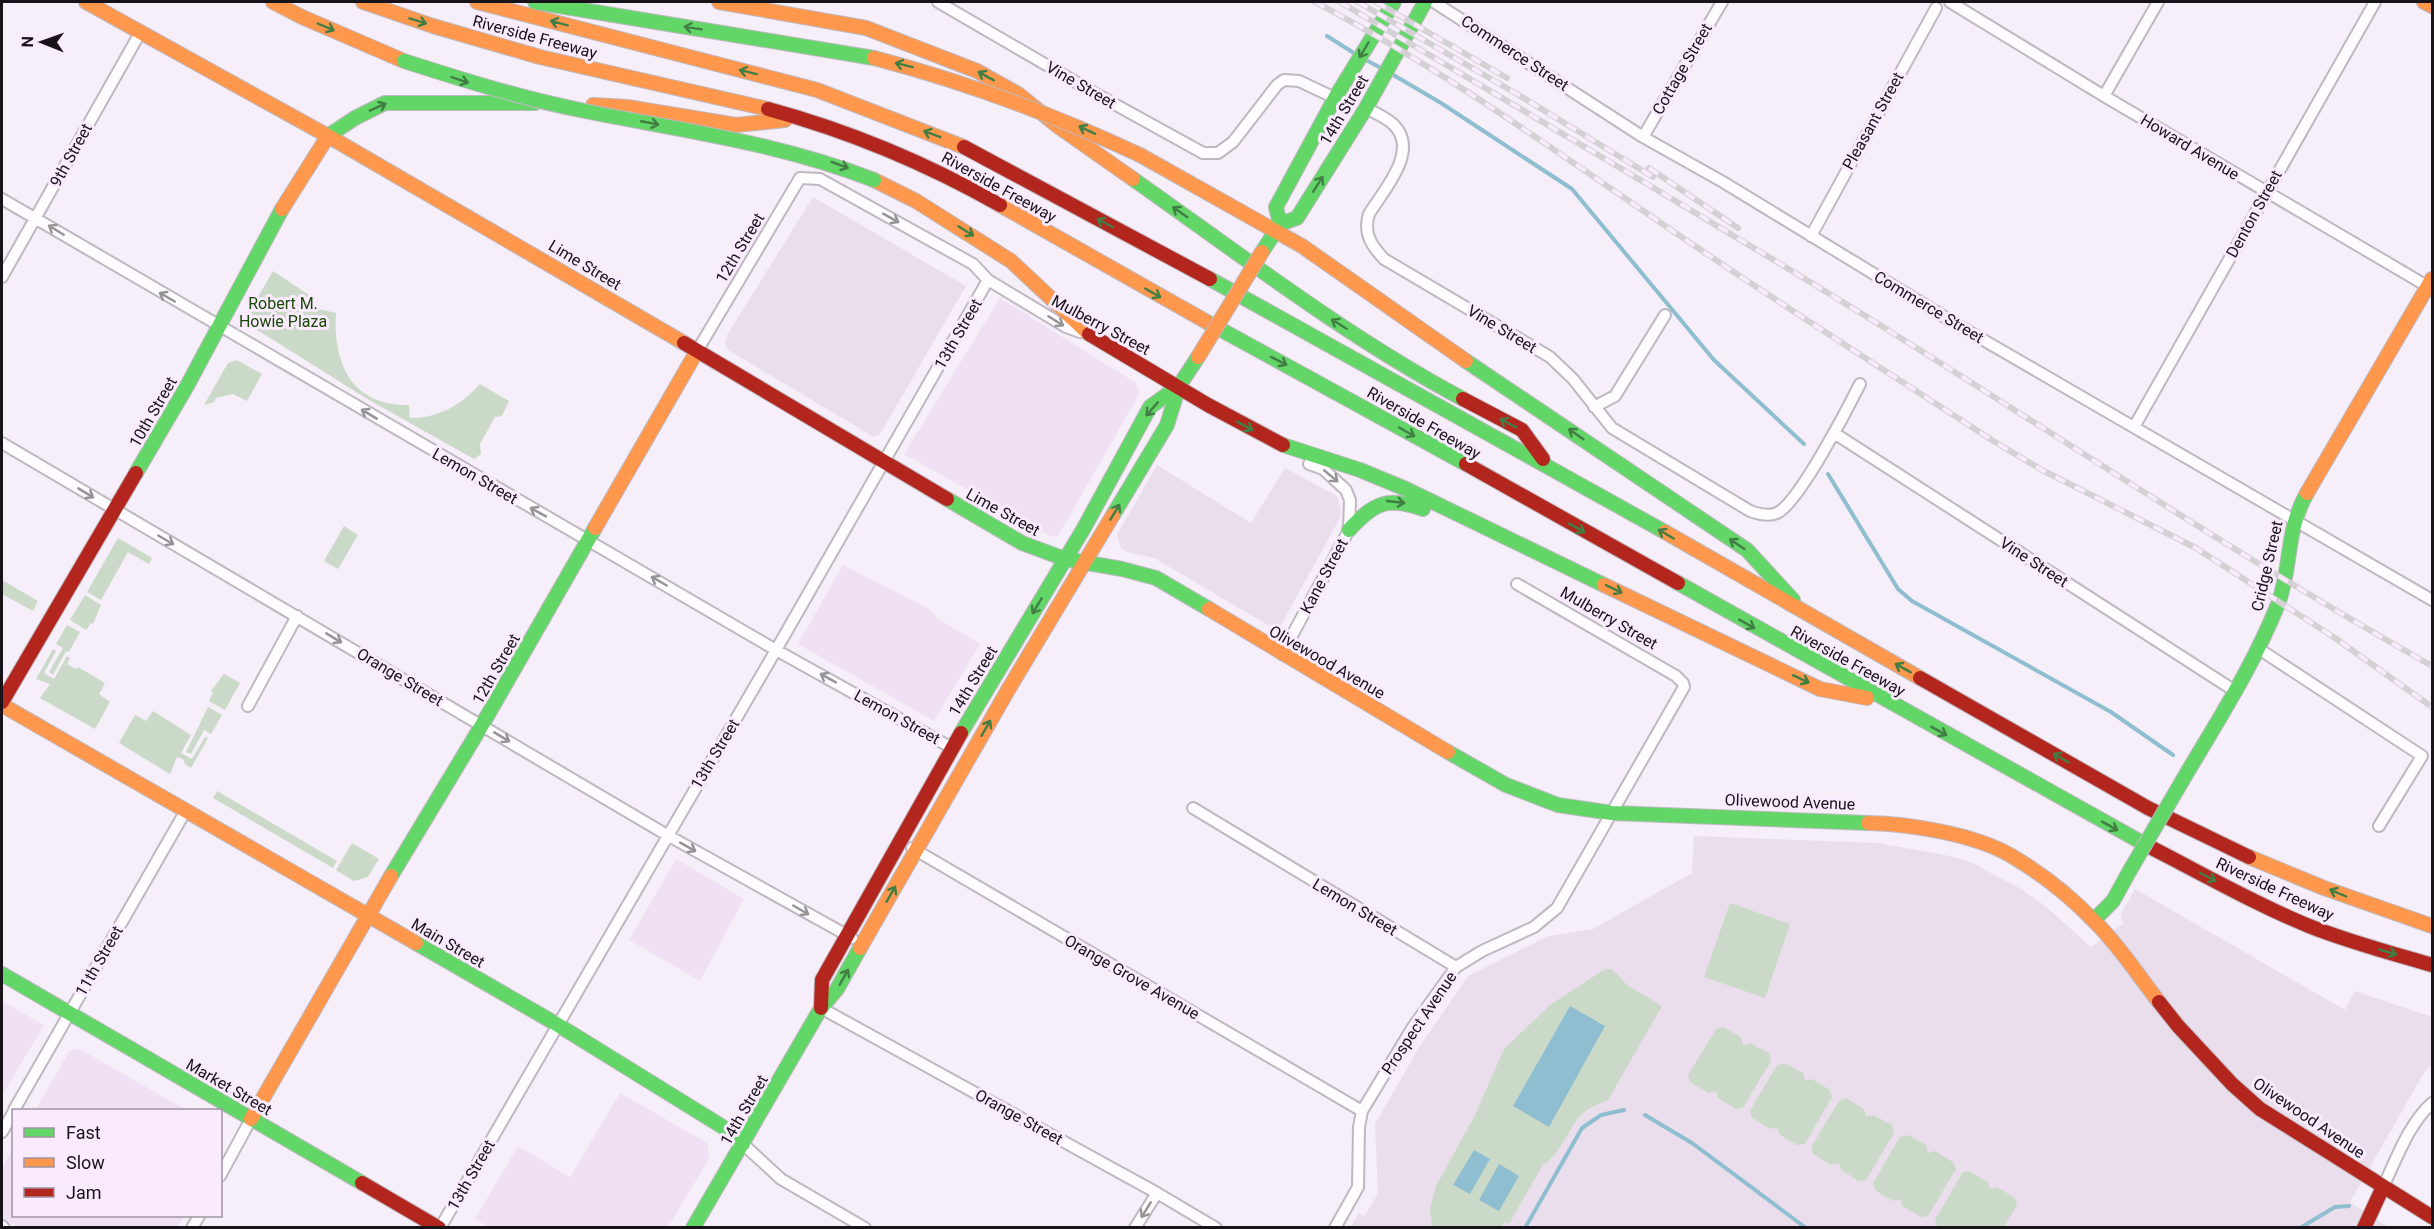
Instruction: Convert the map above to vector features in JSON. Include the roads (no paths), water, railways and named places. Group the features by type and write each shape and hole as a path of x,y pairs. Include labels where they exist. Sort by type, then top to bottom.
{"main road":[{"name":"Lime Street","path":"86,2 517,244 1022,543 1065,559"},
{"path":"273,2 404,61 472,84 521,98 747,140 842,166 916,201 1011,261 1089,334"},
{"name":"Riverside Freeway","path":"363,2 500,46 801,118 879,144 956,180 1181,308 1328,387 2132,838 2220,884 2309,926 2372,948 2433,965"},
{"name":"Riverside Freeway","path":"477,2 817,90 955,142 1547,465 2173,821 2236,850 2381,910 2433,926"},
{"path":"535,2 874,58 930,72 1077,125 1140,155 1278,228 1458,355 1747,550 1808,615"},
{"path":"719,2 866,28 978,71 1018,94 1059,128 1331,319 1435,384 1522,430 1547,465"},
{"name":"14th Street","path":"1278,228 1276,207 1335,98 1394,2"},
{"name":"14th Street","path":"693,1227 821,1008 837,989 934,819 1167,424 1179,386 1278,228 1297,218 1366,108 1425,2"},
{"path":"2424,2 2433,6"},
{"path":"328,136 355,118 386,103 589,104 627,107 736,125 801,118"},
{"name":"10th Street","path":"2,704 195,371 270,228 328,136"},
{"name":"Cridge Street","path":"2094,920 2112,901 2259,649 2279,601 2294,520 2431,285"},
{"name":"Mulberry Street","path":"1089,334 1208,405 1283,445"},
{"name":"12th Street","path":"251,1119 367,915 482,725 697,351"},
{"name":"14th Street","path":"821,1008 822,980 952,748 1104,492 1150,407 1179,386"},
{"path":"1283,445 1360,470 1477,522 1820,688 1888,703"},
{"path":"1349,530 1373,506 1395,500 1415,505 1459,523 1477,522"},
{"name":"Olivewood Avenue","path":"1065,559 1133,571 1156,578 1506,785 1558,805 1612,813 1866,821 1935,830 1964,837 2009,854 2052,884 2094,920 2178,1026 2232,1084 2260,1109 2433,1217"},
{"name":"Main Street","path":"2,704 185,812 558,1025 723,1127 743,1144"},
{"path":"934,819 940,794 960,755 952,748"},
{"name":"Market Street","path":"2,974 439,1227"},
{"path":"2364,1227 2383,1187"}],"street":[{"name":"Vine Street","path":"938,2 1108,101 1203,153 1218,153 1233,142 1284,80 1299,81 1335,98"},
{"name":"Commerce Street","path":"1434,2 1643,137 1961,327 2433,600"},
{"name":"Cottage Street","path":"1643,137 1722,2"},
{"path":"1933,4 1942,8 1949,2"},
{"name":"Howard Avenue","path":"1949,2 2266,192 2431,285"},
{"path":"2104,96 2158,2"},
{"name":"Denton Street","path":"2134,427 2375,2"},
{"name":"Pleasant Street","path":"1811,236 1933,4"},
{"name":"9th Street","path":"2,277 140,33"},
{"name":"Vine Street","path":"1366,108 1395,126 1404,143 1402,160 1366,221 1368,238 1372,246 1384,259 1550,357 1573,379 1612,428 1750,511 1762,515 1776,513 1789,504 1834,433 2235,691"},
{"name":"12th Street","path":"697,351 800,178"},
{"name":"Mulberry Street","path":"800,178 820,179 973,264 988,280 1066,327 1089,334"},
{"name":"Lemon Street","path":"2,199 776,650 952,748"},
{"name":"13th Street","path":"439,1227 776,650 988,280"},
{"path":"1594,407 1615,396 1665,315"},
{"path":"1834,433 1860,384"},
{"name":"Orange Street","path":"2,443 667,835 862,944"},
{"name":"Mulberry Street","path":"1283,445 1295,458 1323,469 1346,490 1350,500 1349,530"},
{"name":"Kane Street","path":"1282,654 1349,530"},
{"name":"Mulberry Street","path":"1517,584 1683,682"},
{"path":"248,706 297,616"},
{"path":"2259,649 2422,756 2379,826"},
{"name":"Prospect Avenue","path":"1335,1227 1358,1187 1359,1127 1362,1112 1413,1027 1456,967 1482,951 1534,927 1557,908 1682,692 1683,682"},
{"name":"Lemon Street","path":"1193,808 1456,967"},
{"name":"11th Street","path":"15,1109 185,812"},
{"name":"Orange Grove Avenue","path":"901,842 1362,1112"},
{"name":"Orange Street","path":"821,1008 1216,1227"},
{"path":"2383,1187 2424,1110 2433,1103"},
{"name":"11th Street","path":"2,1132 12,1114"},
{"name":"12th Street","path":"222,1172 251,1119"},
{"name":"Main Street","path":"743,1144 781,1179 865,1227"},
{"path":"1135,1227 1157,1193"}],"water":[{"path":"1570,1006 1605,1026 1549,1127 1513,1106"},
{"path":"1474,1150 1490,1159 1470,1194 1453,1185"},
{"path":"1499,1164 1519,1176 1499,1211 1479,1200"}],"waterway":[{"path":"1327,36 1357,55"},
{"path":"1366,60 1381,68"},
{"path":"1390,73 1441,103 1572,189 1714,360 1804,444"},
{"path":"1828,474 1898,589 1912,601 2111,712 2173,755"},
{"path":"1525,1228 1582,1128 1601,1115 1624,1110"},
{"path":"1645,1115 1692,1143 1806,1228"},
{"path":"2300,1228 2335,1207 2349,1206"}],"railway":[{"path":"1315,2 1411,56 1458,86 1724,266 1995,442 2042,470 2196,548 2335,638 2432,707"},
{"path":"1340,2 1675,200 1944,365 2221,540 2432,666"},
{"path":"1358,2 1512,91 1653,177"},
{"path":"1376,2 1507,78"},
{"path":"1649,168 1738,228"}],"park label":[{"name":"Robert M. Howie Plaza","path":"283,312"}]}
